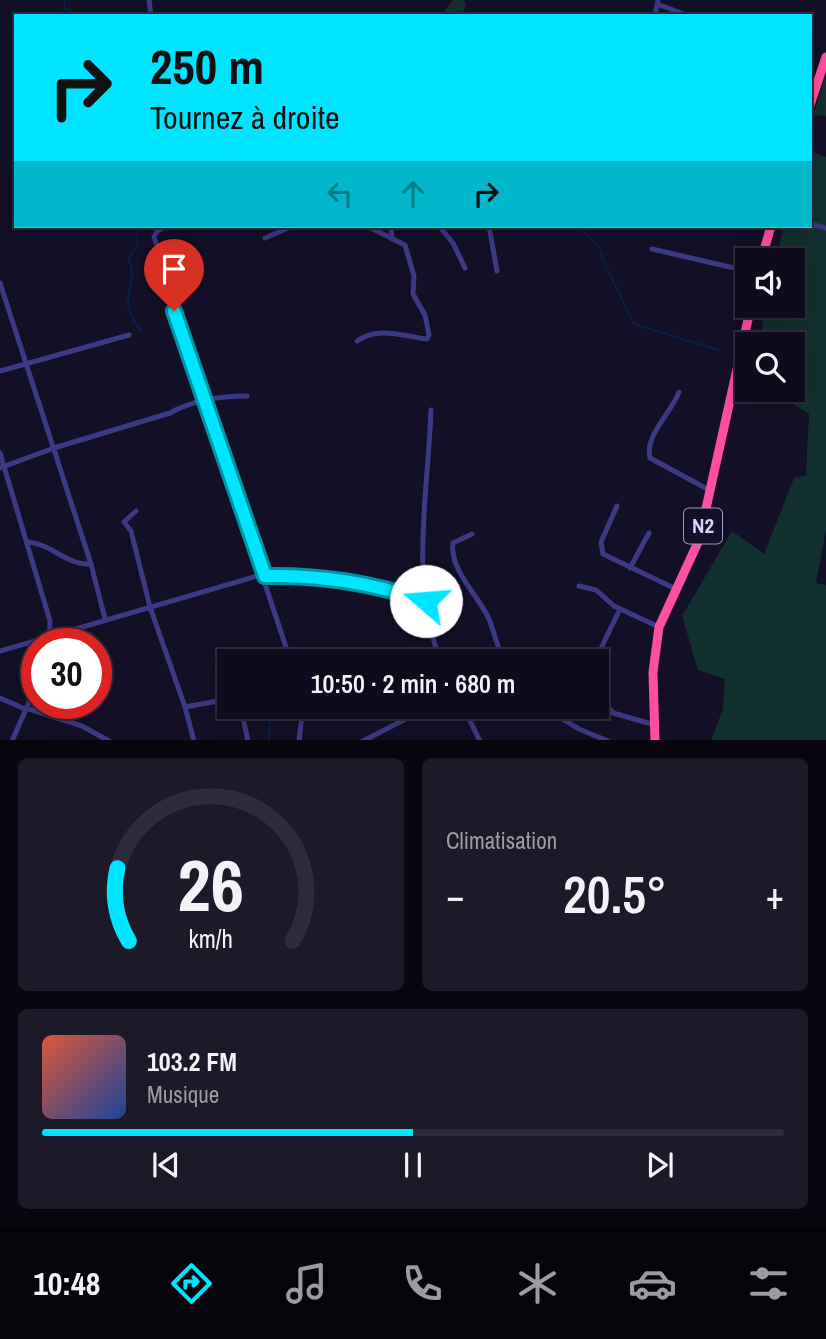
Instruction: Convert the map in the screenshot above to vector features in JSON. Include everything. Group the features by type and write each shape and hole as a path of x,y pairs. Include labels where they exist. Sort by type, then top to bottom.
{"highway":[{"path":"812,92 826,57"},
{"path":"764,248 768,228"},
{"name":"N2","path":"655,740 653,672 659,627 699,540 748,318"}],"street":[{"path":"658,2 685,14"},
{"path":"162,228 157,230 156,246 203,400 265,576 287,649"},
{"path":"265,238 288,228"},
{"path":"357,341 368,334 392,333 427,339 429,335 425,315 413,294 411,260 404,246 371,228"},
{"path":"391,228 392,239"},
{"path":"441,228 453,243 465,268"},
{"path":"489,228 497,271"},
{"path":"652,249 735,268"},
{"path":"0,283 54,448 105,619"},
{"path":"0,371 129,335"},
{"path":"679,392 674,406 657,429 648,452 650,458 711,491"},
{"path":"2,468 54,448 203,400 247,396"},
{"path":"431,410 422,500 426,601 437,649"},
{"path":"0,453 2,468 28,542 50,628"},
{"path":"617,506 600,549 603,554 678,590"},
{"path":"136,510 124,522 131,531 150,607 186,707 194,740"},
{"path":"630,568 649,533"},
{"path":"472,534 453,543 452,550 466,583 490,622 498,649"},
{"path":"28,542 39,543 81,565 90,564"},
{"path":"81,628 232,581 265,576 333,577 372,584 426,601"},
{"path":"579,586 596,590 620,609 659,627"},
{"path":"602,646 620,609"},
{"path":"0,642 1,651 21,647"},
{"path":"0,698 21,707"},
{"path":"186,707 198,708 217,702"},
{"path":"609,708 613,713 655,726"},
{"path":"12,740 21,719"},
{"path":"59,719 82,726 109,740"},
{"path":"243,719 247,740"},
{"path":"299,740 302,719"},
{"path":"363,740 405,719"},
{"path":"469,719 479,739 471,740"},
{"path":"563,719 579,729 608,740"}],"green space":[{"path":"453,0 464,0 466,5 462,14 442,14"},
{"path":"826,75 826,116 813,115"},
{"path":"812,152 826,157 826,529 816,583 826,585 826,740 711,740 723,709 725,679 698,670 682,616 732,531 764,554 794,478 806,475 809,414 790,402 805,402 805,332 762,332 763,318 805,318 805,248 778,248 783,228 812,228"}],"waterway":[{"path":"65,0 64,9 71,10 71,14"},
{"path":"135,228 138,239 129,257 132,271 128,304 131,316 142,332"},
{"path":"580,228 599,246 634,324 721,351"},
{"path":"269,740 271,719"}],"route":[{"path":"174,311 265,576 302,575 359,581 426,601"}]}
